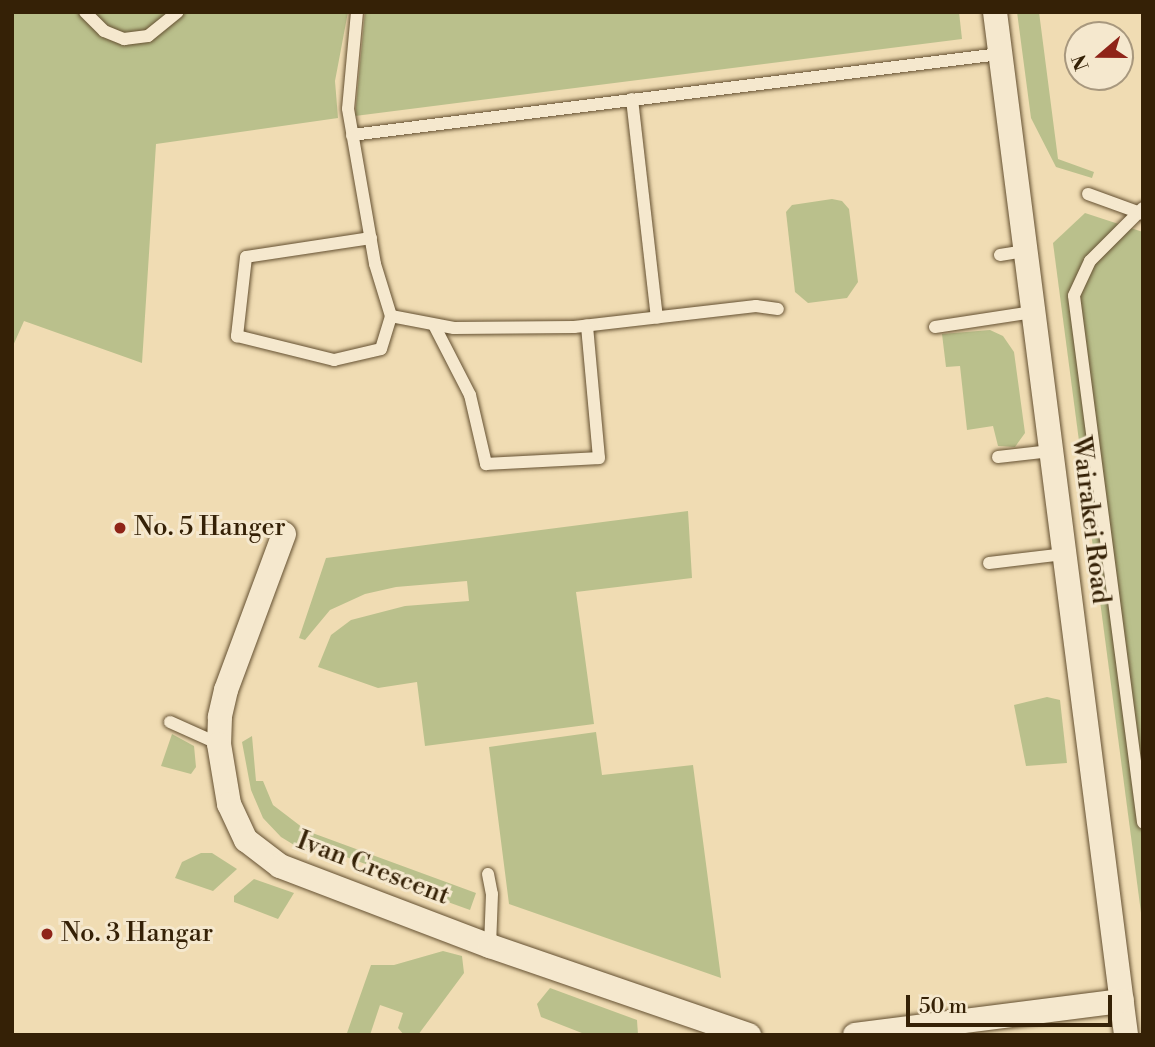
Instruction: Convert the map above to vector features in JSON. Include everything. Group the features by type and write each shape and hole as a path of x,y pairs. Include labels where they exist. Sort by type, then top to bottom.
{"street":[{"name":"Wairakei Road","path":"995,12 1126,1035"},
{"name":"Ivan Crescent","path":"284,534 226,690 219,744 235,823 264,856 280,866 490,946 749,1035"},
{"path":"855,1035 1122,1001"}],"lane":[{"path":"85,12 104,31 124,38 148,36 178,12"},
{"path":"356,12 348,75 352,135 371,238 391,316 381,349 334,360 237,336 246,257 371,238"},
{"path":"352,135 1000,54"},
{"path":"632,99 657,318"},
{"path":"1088,194 1142,212 1090,261 1074,296 1143,822"},
{"path":"1000,255 1026,251"},
{"path":"391,316 434,325 587,326 756,306 778,309"},
{"path":"935,327 1033,312"},
{"path":"434,325 470,395 486,464 599,458 587,326"},
{"path":"998,457 1051,451"},
{"path":"989,563 1065,554"},
{"path":"170,722 219,744"},
{"path":"488,874 492,894 490,946"}],"green space":[{"path":"12,12 348,12 335,81 338,118 156,144 142,363 24,321 12,348"},
{"path":"365,12 959,12 962,39 355,116"},
{"path":"1017,12 1039,12 1058,159 1094,172 1092,178 1056,167 1031,118"},
{"path":"832,199 842,201 849,209 858,282 847,298 808,303 795,292 786,212 792,205"},
{"path":"1085,213 1143,232 1143,928 1053,243"},
{"path":"990,330 1003,336 1014,352 1025,433 1015,447 998,446 993,426 967,430 960,366 946,367 942,334"},
{"path":"688,511 692,578 576,592 594,724 425,746 417,682 378,688 318,667 331,635 351,620 405,606 469,601 467,581 396,587 365,594 330,610 305,640 299,638 326,558"},
{"path":"1047,697 1060,700 1067,763 1026,766 1014,705"},
{"path":"596,732 602,775 693,765 721,978 509,904 489,747"},
{"path":"172,734 194,746 196,767 191,774 161,766"},
{"path":"252,736 256,781 263,781 273,805 307,831 476,893 470,910 434,897 426,886 338,854 328,857 299,848 281,837 263,818 251,790 242,742"},
{"path":"201,853 212,853 237,869 213,891 175,878 182,862"},
{"path":"254,879 294,893 278,919 234,902 234,896"},
{"path":"443,951 462,956 464,973 418,1035 404,1035 398,1028 403,1013 380,1005 370,1035 347,1033 371,965 394,965"},
{"path":"550,988 637,1020 638,1035 587,1035 541,1017 537,1004"}],"place":[{"name":"No. 5 Hanger","path":"120,528"},
{"name":"No. 3 Hangar","path":"47,934"}]}
